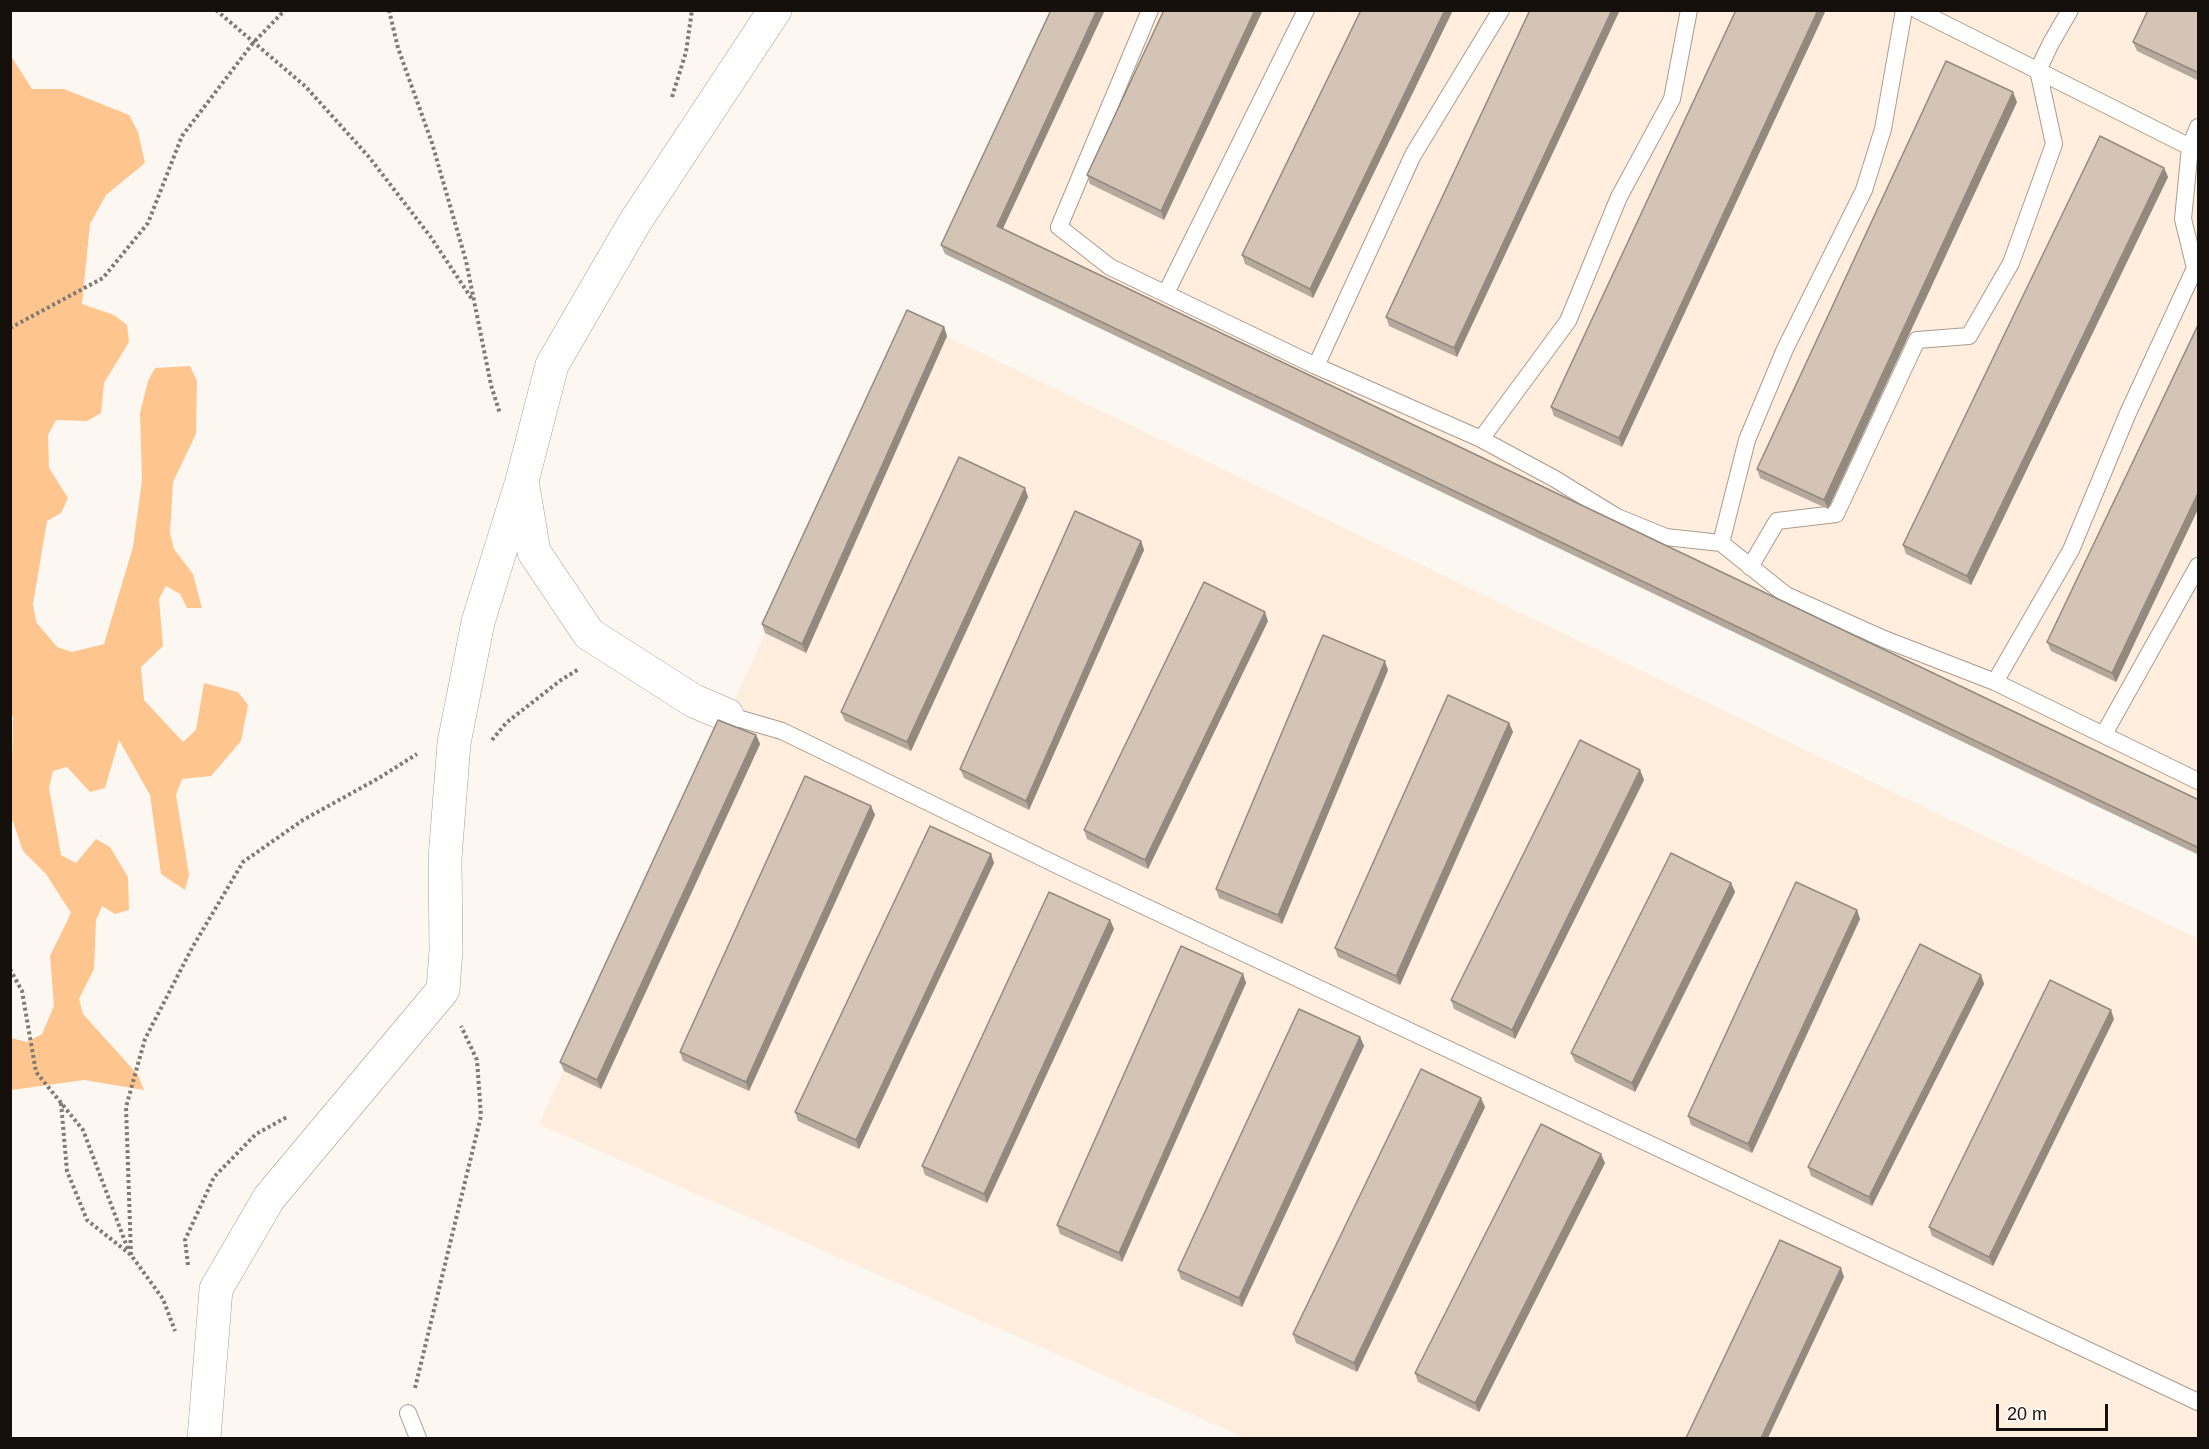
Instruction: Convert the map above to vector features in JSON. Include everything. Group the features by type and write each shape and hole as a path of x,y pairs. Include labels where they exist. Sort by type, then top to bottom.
{"street":[{"path":"204,1438 216,1289 269,1198 443,990 446,950 445,858 454,743 478,622 522,481 552,365 635,222 775,10"},
{"path":"522,481 534,552 589,634 694,701 727,715"}],"lane":[{"path":"1150,10 1059,227 1110,267 1316,366 1481,439 1555,479 1617,517 1666,537 1721,543 1786,595 1884,639 1995,682 2199,781"},
{"path":"1166,293 1306,10"},
{"path":"1316,366 1413,155 1501,10"},
{"path":"1481,439 1568,321 1619,197 1672,99 1689,10"},
{"path":"1721,543 1747,440 1785,349 1864,190 1883,129 1904,10"},
{"path":"1917,10 2194,149"},
{"path":"1750,567 1777,521 1836,514 1917,340 1969,336 2006,272 2055,144 2038,70 2070,10"},
{"path":"1995,682 2071,550 2128,413 2195,268 2183,219 2199,128"},
{"path":"2104,734 2199,566"},
{"path":"727,715 782,731 1063,868 2199,1402"},
{"path":"408,1413 418,1438"}],"path":[{"path":"216,10 306,87 369,157 430,236 474,303"},
{"path":"10,328 103,278 148,223 182,136 253,43 285,10"},
{"path":"389,10 398,48 432,143 466,261 491,385 501,417"},
{"path":"485,749 506,723 561,680 613,649"},
{"path":"131,1256 126,1107 145,1039 198,939 243,862 303,820 379,778 418,753"},
{"path":"10,969 22,991 36,1072 82,1130 131,1256"},
{"path":"408,1413 481,1116 477,1060 443,990"},
{"path":"61,1103 67,1171 87,1220 131,1256"}],"shaded area":[{"path":"1058,11 2198,11 2198,855 945,254"},
{"path":"11,56 32,89 64,89 129,115 138,132 145,163 106,195 90,224 82,304 114,315 127,325 129,342 104,383 101,413 87,421 56,420 48,435 49,468 68,498 61,513 47,521 33,604 36,622 57,647 72,652 104,644 133,547 142,480 140,413 148,381 155,368 190,366 197,381 196,434 173,482 170,533 174,549 193,574 202,608 187,608 180,594 166,586 159,599 163,646 141,667 144,700 183,742 196,730 204,683 238,692 248,705 241,741 211,776 182,779 176,795 189,875 185,890 161,874 150,795 119,740 105,788 90,792 67,767 53,771 49,788 61,855 76,863 96,839 110,847 128,877 129,910 115,914 102,906 96,920 94,969 79,999 83,1014 138,1075 144,1090 84,1080 11,1090 11,1038 27,1042 42,1034 54,1006 50,956 71,913 46,874 23,851 11,821 10,764 12,764 13,718 10,710"},
{"path":"910,319 2198,939 2198,1438 1245,1438 539,1124"}],"building":[{"path":"1051,10 1097,10 997,226 2199,800 2199,848 941,245"},
{"path":"1164,10 1255,10 1161,211 1087,175"},
{"path":"1361,10 1445,10 1310,289 1242,255"},
{"path":"1530,10 1612,10 1454,348 1386,317"},
{"path":"1736,10 1818,10 1619,438 1551,407"},
{"path":"2148,10 2199,10 2199,73 2133,42"},
{"path":"1946,61 2013,92 1824,500 1757,469"},
{"path":"2100,136 2164,168 1967,576 1903,545"},
{"path":"907,310 944,327 802,644 762,624"},
{"path":"2199,323 2199,491 2112,673 2047,642"},
{"path":"959,457 1025,488 907,742 841,712"},
{"path":"1075,511 1141,541 1026,801 960,769"},
{"path":"1204,582 1265,612 1145,860 1084,830"},
{"path":"1323,635 1385,661 1278,915 1216,889"},
{"path":"1448,695 1509,723 1396,976 1335,948"},
{"path":"718,720 756,735 597,1080 560,1062"},
{"path":"1580,740 1640,770 1512,1030 1451,1000"},
{"path":"805,776 871,806 746,1082 680,1052"},
{"path":"930,826 991,854 856,1140 795,1112"},
{"path":"1671,853 1731,883 1632,1083 1571,1053"},
{"path":"1796,882 1857,910 1748,1144 1688,1116"},
{"path":"1049,892 1110,920 984,1194 922,1166"},
{"path":"1920,944 1981,975 1869,1197 1808,1167"},
{"path":"1181,946 1243,974 1119,1253 1057,1225"},
{"path":"2050,980 2111,1010 1989,1257 1929,1227"},
{"path":"1299,1009 1360,1037 1239,1298 1178,1270"},
{"path":"1421,1069 1481,1098 1354,1363 1293,1334"},
{"path":"1541,1124 1601,1154 1475,1403 1415,1373"},
{"path":"1780,1240 1841,1268 1761,1438 1686,1438"}]}
